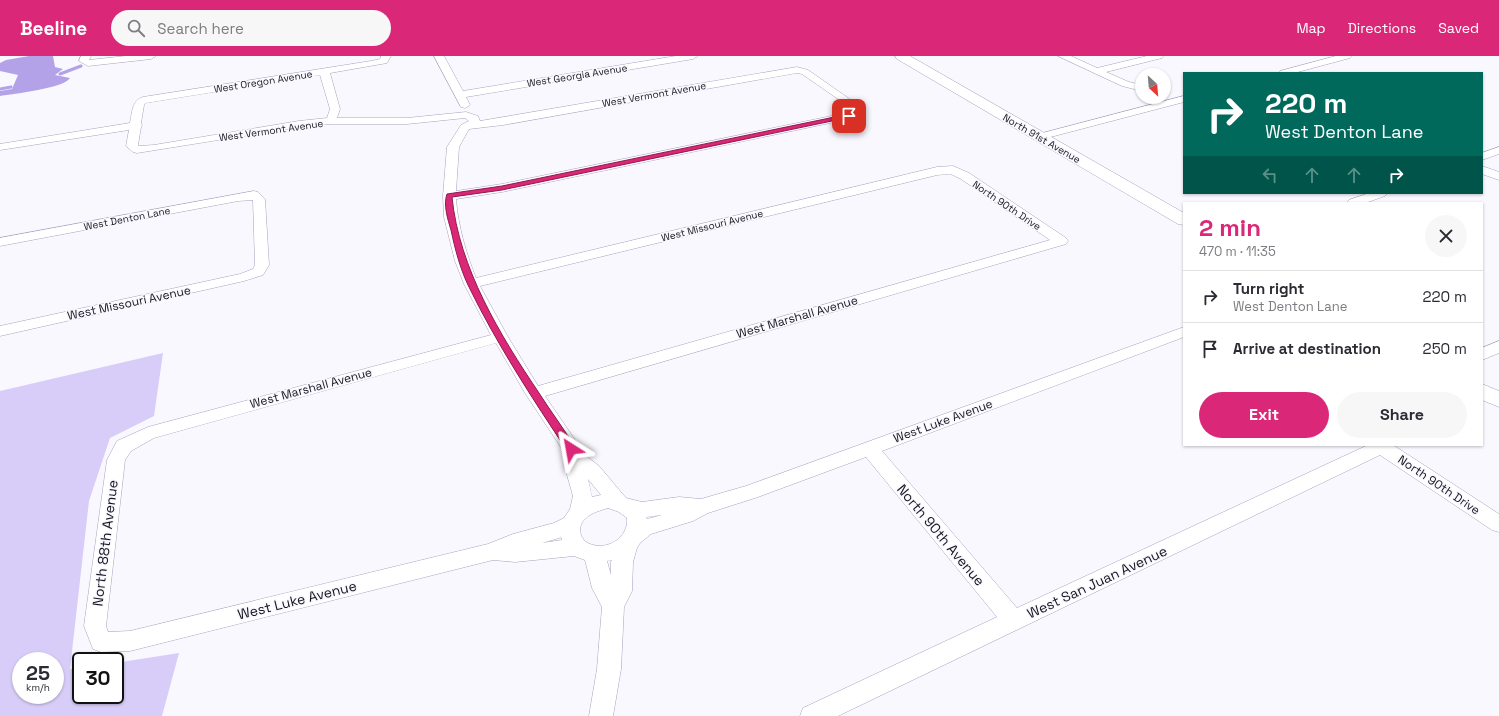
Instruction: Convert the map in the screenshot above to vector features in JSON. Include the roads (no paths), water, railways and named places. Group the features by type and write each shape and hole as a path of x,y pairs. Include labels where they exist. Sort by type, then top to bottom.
{"main road":[{"name":"North 91st Avenue","path":"901,56 1183,219"},
{"path":"1483,392 1499,400"}],"street":[{"path":"87,60 151,56"},
{"path":"439,56 461,97 470,122 448,129"},
{"name":"West Georgia Avenue","path":"461,97 693,56"},
{"path":"1063,56 1135,88"},
{"path":"1096,71 1159,56"},
{"path":"1287,72 1347,56"},
{"name":"West Oregon Avenue","path":"137,125 139,104 143,100 324,72 385,59"},
{"name":"West Vermont Avenue","path":"137,125 132,146 137,150 273,128 330,121 407,121 448,129 460,115 470,122 512,119 797,70 805,72 856,107 857,112 849,116 502,188 449,196"},
{"path":"324,72 335,109 330,121"},
{"path":"1126,84 1135,86"},
{"path":"461,97 448,129 449,196 451,217 462,260 472,284 500,337 534,393 578,460 592,471 623,504 634,512 637,520 637,528 622,562 621,592 612,607"},
{"path":"1171,100 1183,99"},
{"path":"1039,137 1152,104"},
{"path":"0,147 137,125"},
{"path":"1483,157 1499,150"},
{"name":"West Missouri Avenue","path":"472,284 937,170 953,170"},
{"name":"North 90th Drive","path":"953,170 1061,241"},
{"path":"1483,170 1499,176"},
{"path":"1356,202 1378,194"},
{"name":"West Denton Lane","path":"0,242 230,198 254,195 259,199 262,265 258,272"},
{"name":"West Marshall Avenue","path":"534,393 1061,241"},
{"name":"West Missouri Avenue","path":"0,331 244,277 258,272"},
{"name":"West Luke Avenue","path":"631,541 644,528 686,516 701,507 751,492 1183,332"},
{"name":"West Marshall Avenue","path":"124,446 148,433 500,337"},
{"path":"1483,354 1499,346"},
{"name":"North 88th Avenue","path":"101,642 95,626 116,460 124,446"},
{"name":"North 90th Drive","path":"1380,446 1499,524"},
{"name":"West San Juan Avenue","path":"812,716 1380,446"},
{"name":"North 90th Avenue","path":"869,448 1014,621"},
{"path":"578,460 577,476 583,496 569,533 571,540 598,564 603,588 612,607 609,669 601,716"},
{"path":"574,518 587,506 597,502 608,501 623,504"},
{"name":"West Luke Avenue","path":"623,504 642,510 679,506 701,507"},
{"name":"West Luke Avenue","path":"101,642 130,641 492,552 520,540 559,530 574,518"},
{"path":"584,550 611,553 631,541"},
{"name":"West Luke Avenue","path":"492,552 515,554 584,550"}],"waterway":[{"path":"60,74 81,66"},
{"path":"0,89 11,87"}]}
